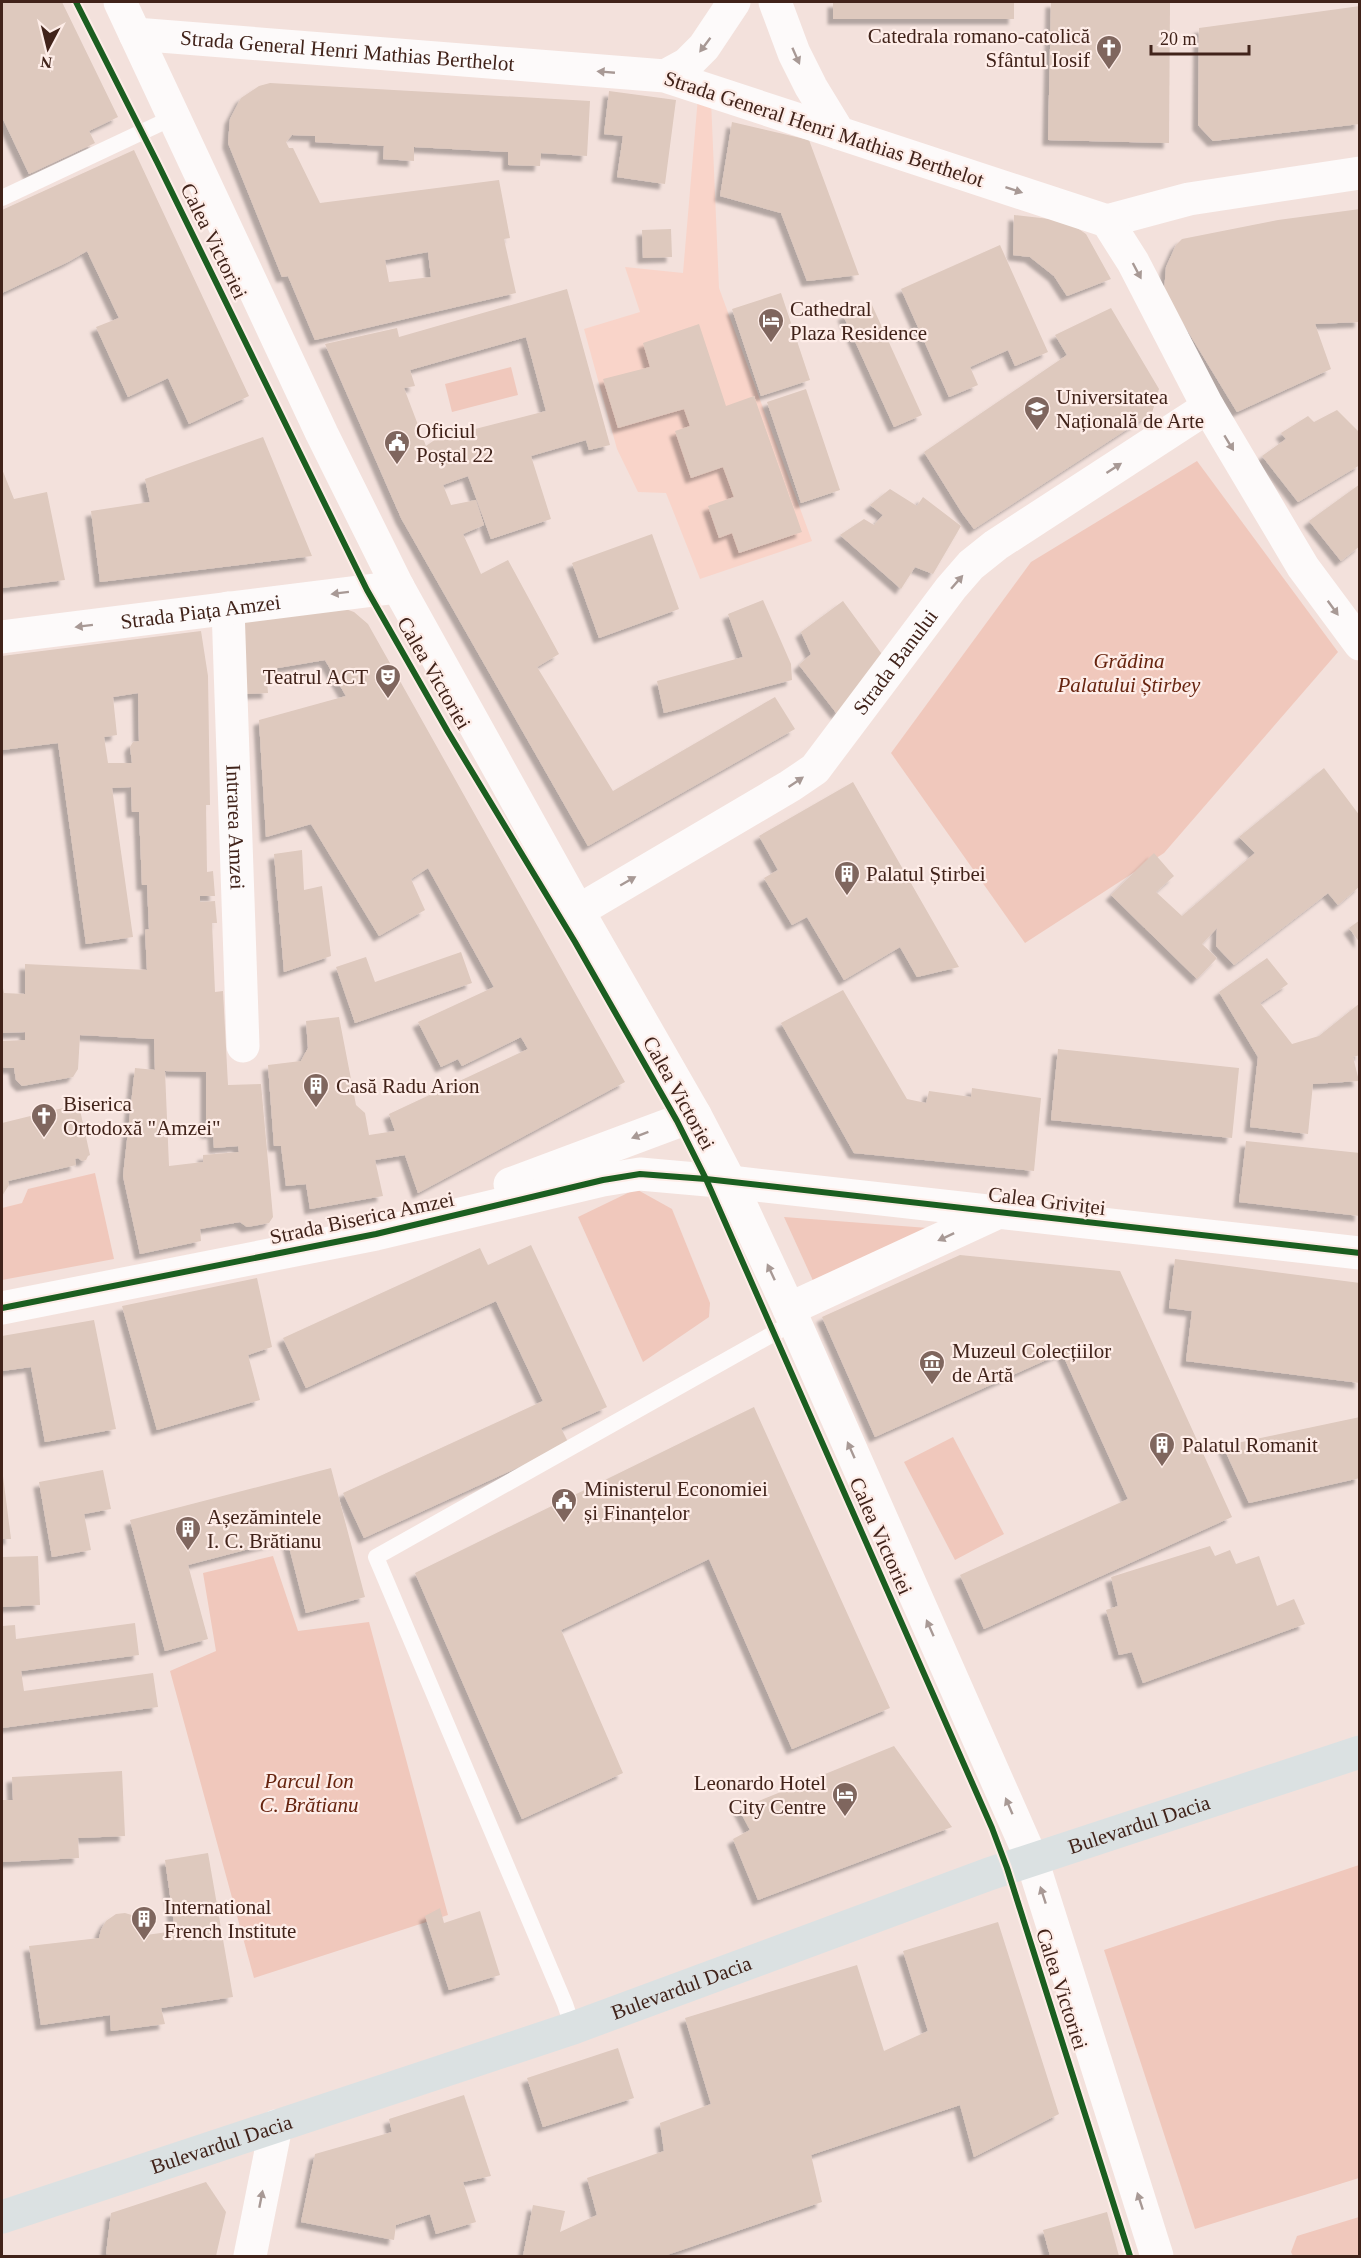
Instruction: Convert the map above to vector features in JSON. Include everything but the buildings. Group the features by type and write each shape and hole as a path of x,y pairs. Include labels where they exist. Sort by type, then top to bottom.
{"main road":[{"name":"Bulevardul Dacia","path":"2,2217 573,2028 1032,1860 1359,1752"}],"street":[{"name":"Calea Victoriei","path":"120,2 322,434 398,587 578,911 695,1115 730,1182 1032,1860 1157,2256"},
{"path":"664,76 687,64 704,47 734,2"},
{"path":"775,2 794,53 811,87 839,133"},
{"name":"Strada General Henri Mathias Berthelot","path":"135,34 664,76 1107,221"},
{"path":"1359,173 1189,199 1107,221 1133,262 1208,407 1303,567 1359,644"},
{"name":"Strada Banului","path":"578,911 769,799 815,769 951,588 971,565 996,545 1208,407"},
{"name":"Strada Piața Amzei","path":"2,637 398,587"},
{"name":"Intrarea Amzei","path":"228,608 243,1046"},
{"name":"Strada Biserica Amzei","path":"376,1234 695,1115"},
{"name":"Strada Biserica Amzei","path":"2,1308 376,1234 603,1180 640,1174 730,1182"},
{"name":"Calea Griviței","path":"730,1182 1359,1253"},
{"path":"791,1316 999,1212"},
{"path":"250,2256 276,2126"}],"lane":[{"path":"2,198 174,117"},
{"path":"573,2028 565,2004 376,1557 791,1316"}],"shaded area":[{"path":"698,97 711,100 719,288 812,541 700,579 666,493 638,492 617,449 584,329 640,312 625,267 683,273"}],"green space":[{"path":"511,367 518,395 452,412 445,384"},
{"name":"Grădina Palatului Știrbey","path":"1197,461 1338,652 1164,853 1025,943 891,753 1031,562"},
{"path":"95,1173 114,1259 2,1280 2,1208 22,1203 28,1189"},
{"path":"636,1189 672,1209 710,1303 709,1317 643,1362 578,1217"},
{"path":"784,1217 941,1229 815,1285"},
{"path":"953,1437 1004,1534 955,1560 904,1462"},
{"name":"Parcul Ion C. Brătianu","path":"273,1556 298,1631 369,1622 448,1915 254,1978 170,1671 216,1651 203,1573"},
{"path":"1359,1865 1359,2178 1195,2229 1104,1950"},
{"path":"1359,2217 1359,2256 1293,2256 1291,2252 1297,2236"}],"cycle path":[{"path":"76,2 367,590 448,732 575,942 677,1121 706,1179 992,1828 1007,1868 1130,2256"},
{"path":"2,1308 376,1234 603,1180 640,1174 706,1179 1360,1253"}],"place":[{"name":"Catedrala romano-catolică Sfântul Iosif","path":"1109,71"},
{"name":"Cathedral Plaza Residence","path":"771,344"},
{"name":"Universitatea Națională de Arte","path":"1037,432"},
{"name":"Oficiul Poștal 22","path":"397,466"},
{"name":"Teatrul ACT","path":"388,700"},
{"name":"Palatul Știrbei","path":"847,897"},
{"name":"Casă Radu Arion","path":"316,1109"},
{"name":"Biserica Ortodoxă \"Amzei\"","path":"44,1139"},
{"name":"Muzeul Colecțiilor de Artă","path":"932,1386"},
{"name":"Palatul Romanit","path":"1162,1468"},
{"name":"Ministerul Economiei și Finanțelor","path":"564,1524"},
{"name":"Așezămintele I. C. Brătianu","path":"188,1552"},
{"name":"Leonardo Hotel City Centre","path":"845,1818"},
{"name":"International French Institute","path":"144,1942"}]}
